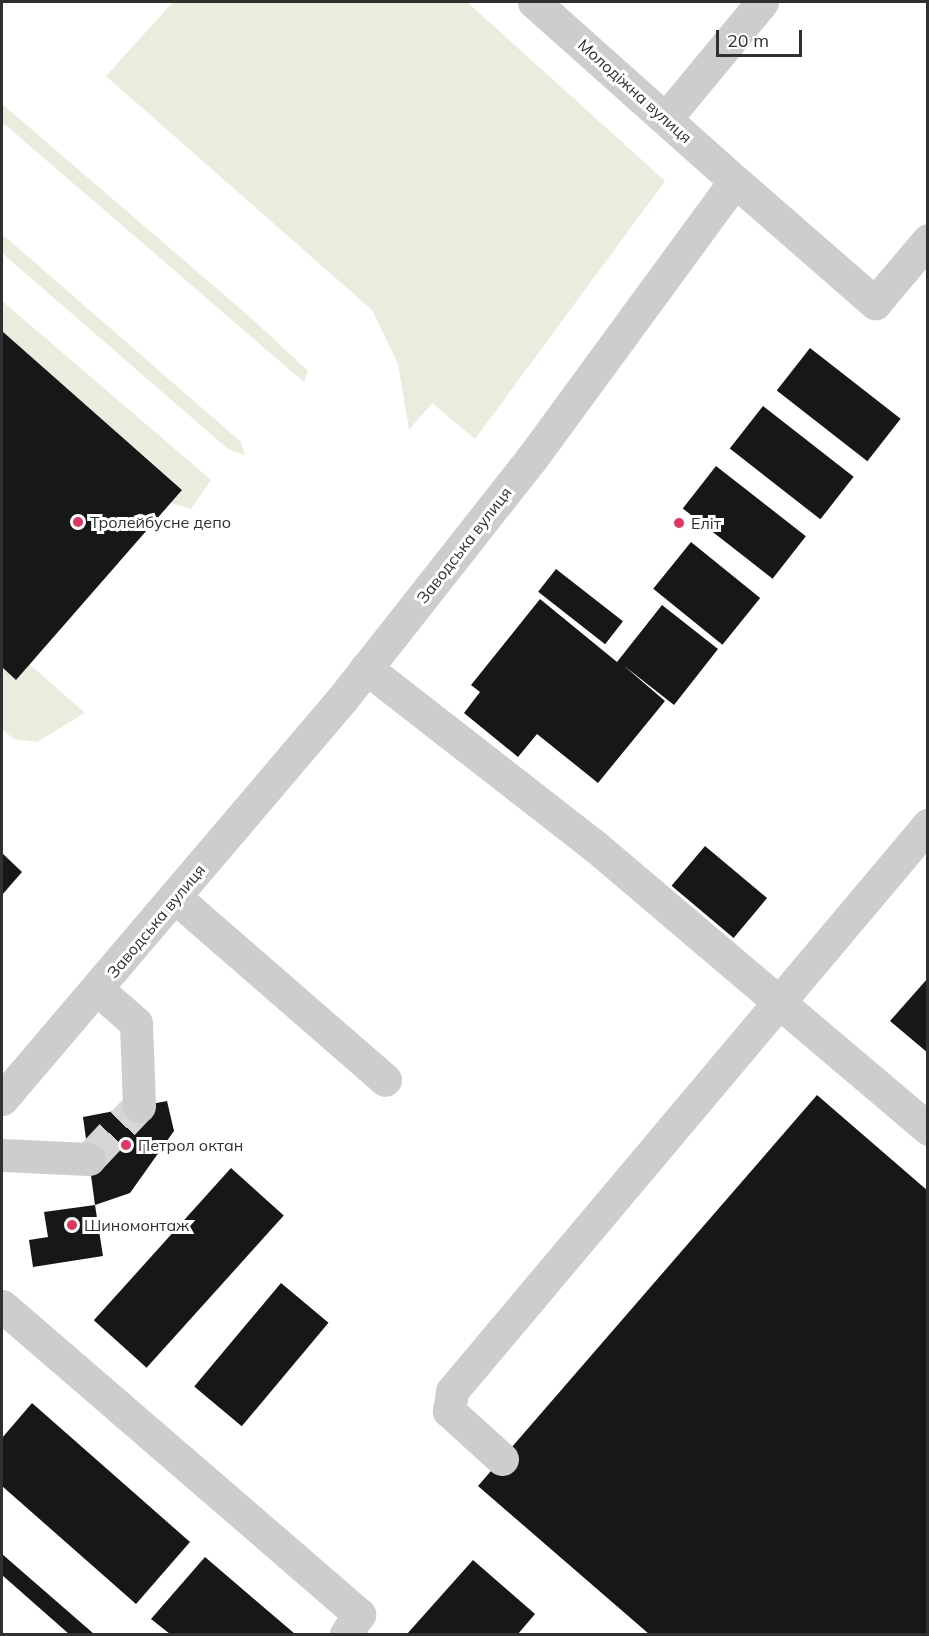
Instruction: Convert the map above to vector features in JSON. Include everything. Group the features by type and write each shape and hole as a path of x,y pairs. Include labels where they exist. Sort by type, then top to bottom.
{"street":[{"name":"Молодіжна вулиця","path":"534,2 667,117 735,181"},
{"path":"667,117 762,2"},
{"path":"735,181 875,303 927,240"},
{"name":"Заводська вулиця","path":"2,1099 176,898 366,668 532,458 735,181"},
{"path":"366,668 596,848 778,1000 927,1129"},
{"path":"502,1459 449,1411 452,1391 927,825"},
{"path":"176,898 385,1080"},
{"path":"98,990 136,1023 139,1106"},
{"path":"2,1155 89,1159"},
{"path":"2,1306 359,1614 346,1635"}],"shaded area":[{"path":"173,2 467,2 665,181 475,439 432,403 409,430 398,364 372,310 106,76"},
{"path":"2,104 251,318 308,371 304,382 2,122"},
{"path":"2,234 241,442 245,455 228,449 2,253"},
{"path":"2,301 211,480 191,509 171,503 182,489 2,331"},
{"path":"29,664 85,713 37,742 13,739 2,728 2,667 16,679"}],"building":[{"name":"Тролейбусне депо","path":"2,331 182,490 16,680 2,667"},
{"path":"810,348 901,419 867,461 777,391"},
{"path":"763,406 854,477 820,519 730,449"},
{"path":"716,466 806,536 773,579 683,509"},
{"path":"691,542 760,598 722,645 653,589"},
{"path":"556,569 623,621 605,644 538,592"},
{"path":"540,599 617,662 662,605 718,649 674,705 623,665 665,701 598,783 537,734 518,757 464,713 480,692 471,685"},
{"path":"705,846 767,898 734,938 672,886"},
{"path":"2,853 22,872 2,895"},
{"path":"928,978 928,1053 890,1021"},
{"path":"817,1095 928,1191 928,1634 649,1634 478,1486"},
{"name":"Петрол октан","path":"167,1101 174,1131 130,1193 95,1205 83,1117"},
{"path":"231,1168 284,1216 147,1368 94,1320"},
{"name":"Шиномонтаж","path":"95,1205 103,1256 33,1267 29,1240 48,1237 44,1212"},
{"path":"281,1283 328,1323 242,1426 194,1386"},
{"path":"32,1403 190,1542 136,1604 2,1486 2,1438"},
{"path":"2,1554 94,1634 69,1634 2,1575"},
{"path":"205,1557 295,1634 170,1634 151,1619"},
{"path":"473,1560 535,1614 518,1634 407,1634"}],"tunnel":[{"path":"89,1159 139,1106"}],"place":[{"name":"Тролейбусне депо","path":"78,522"},
{"name":"Еліт","path":"679,523"},
{"name":"Петрол октан","path":"126,1145"},
{"name":"Шиномонтаж","path":"72,1225"}]}
